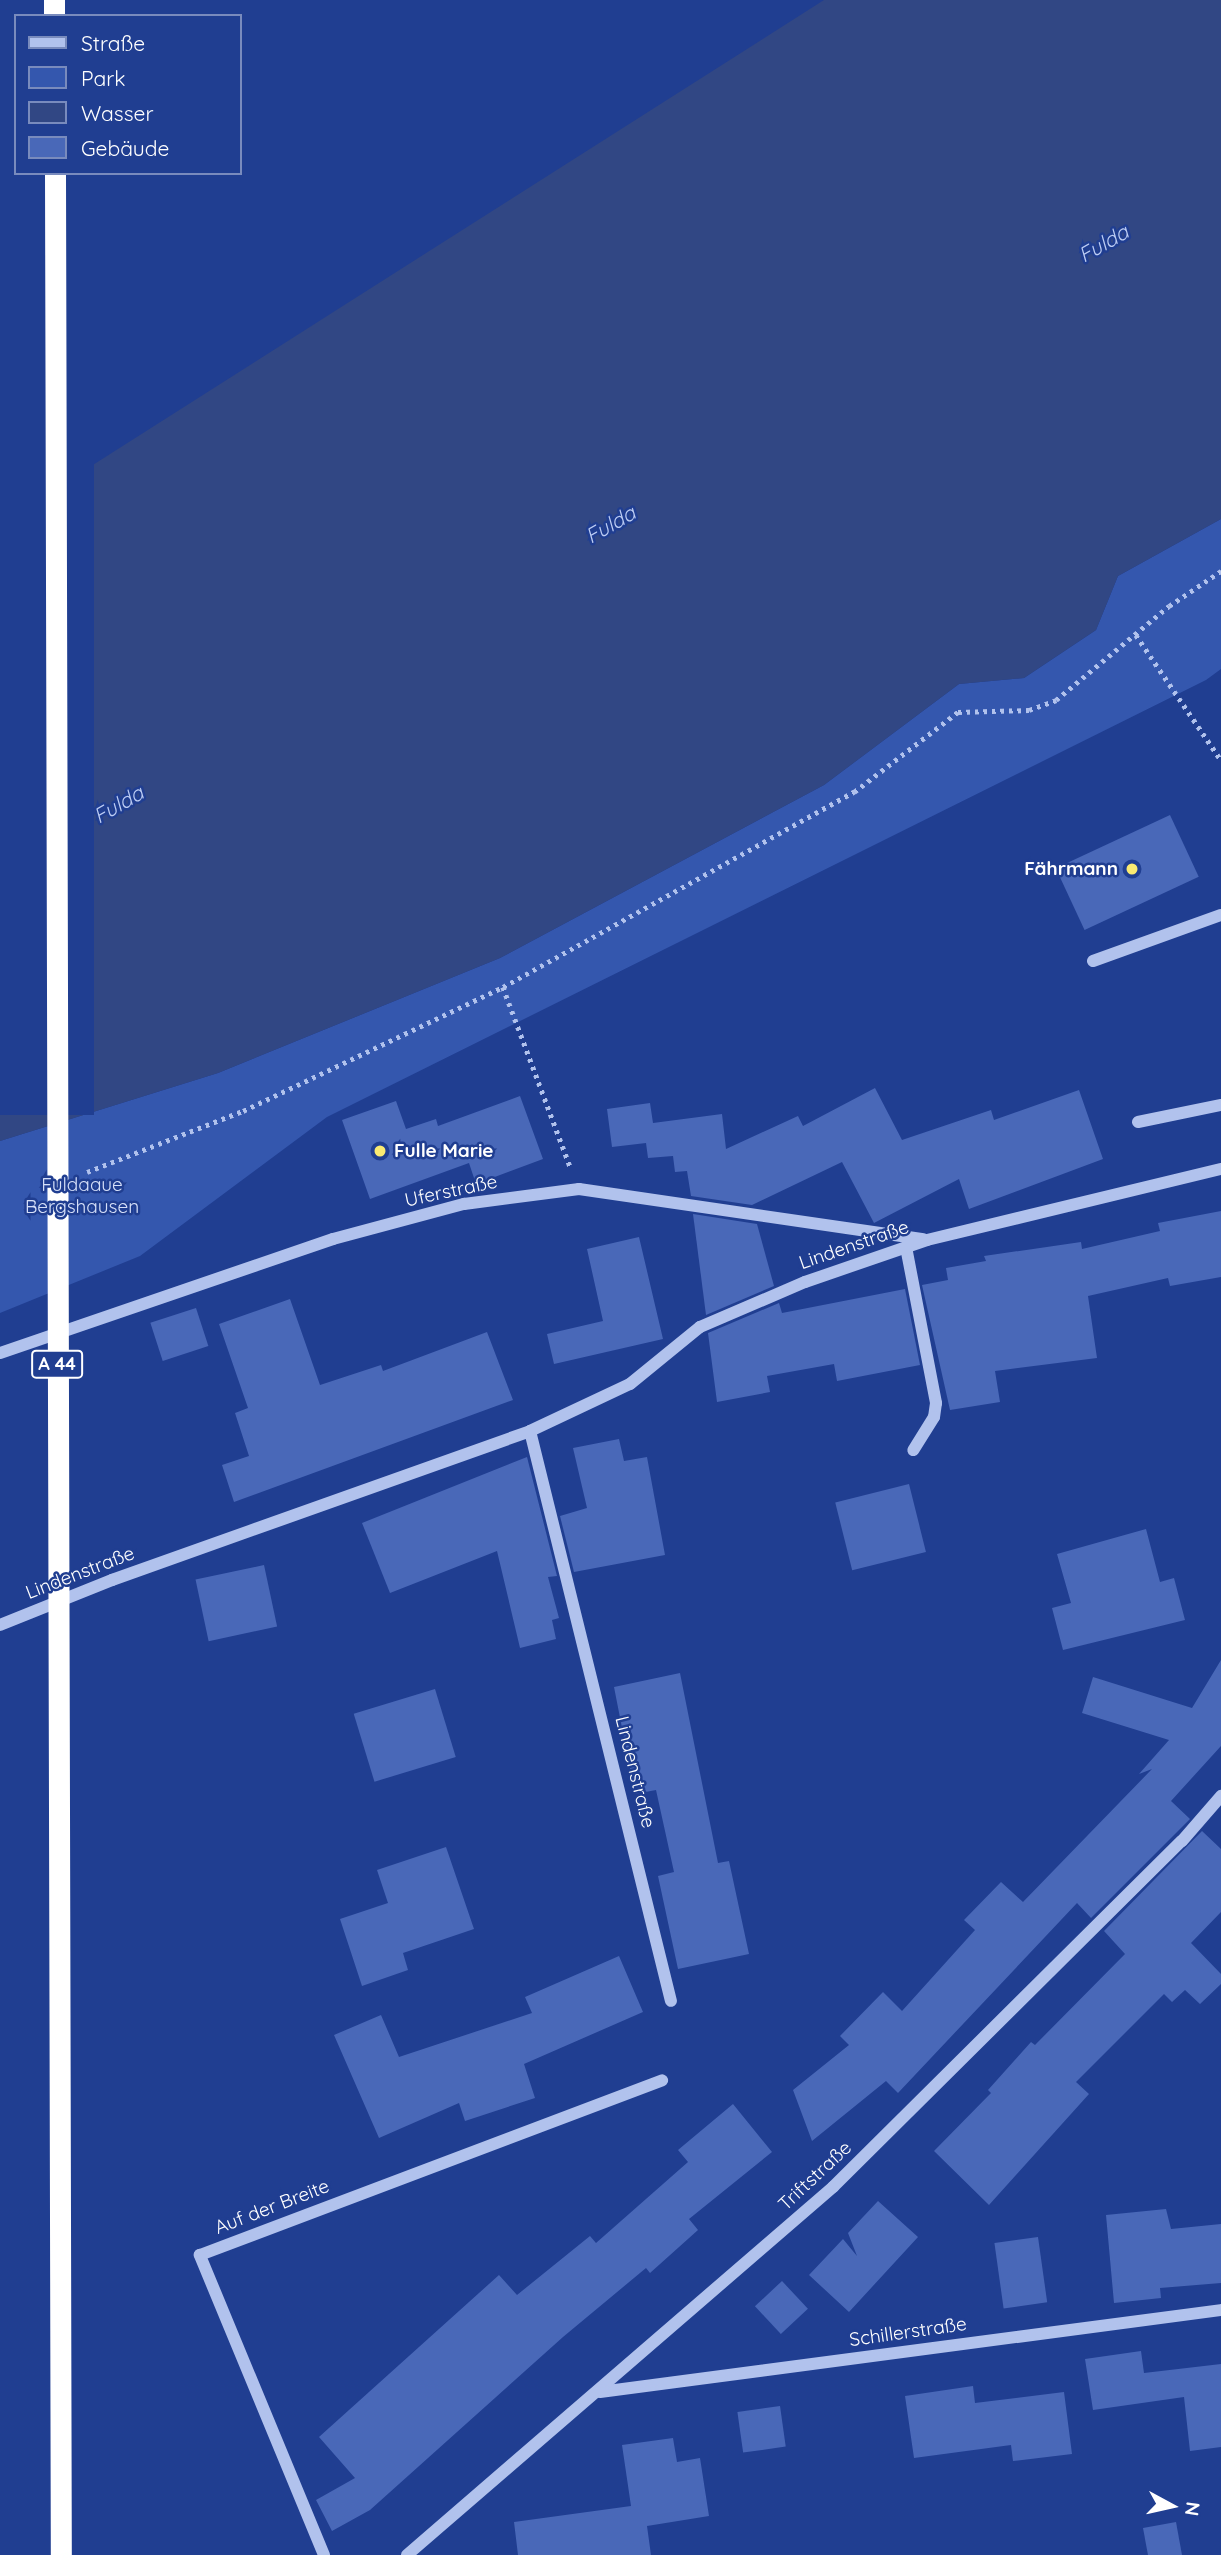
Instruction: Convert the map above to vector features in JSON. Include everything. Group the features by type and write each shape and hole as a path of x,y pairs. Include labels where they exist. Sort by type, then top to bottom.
{"highway":[{"name":"A 44","path":"55,175 61,2555"}],"street":[{"path":"1093,961 1221,915"},
{"path":"1138,1122 1221,1105"},
{"name":"Lindenstraße","path":"0,1625 112,1580 530,1431 630,1384 700,1327 805,1282 927,1240 1221,1169"},
{"name":"Uferstraße","path":"0,1353 333,1239 464,1204 579,1189 927,1240"},
{"path":"906,1247 936,1403 934,1417 913,1450"},
{"name":"Lindenstraße","path":"530,1431 671,2001"},
{"name":"Triftstraße","path":"407,2555 599,2392 833,2187 1182,1841 1221,1796"},
{"name":"Auf der Breite","path":"324,2555 200,2255 662,2080"},
{"name":"Schillerstraße","path":"599,2392 1221,2310"}],"path":[{"path":"77,1183 85,1173 243,1111 503,987 854,792 958,712 1029,710 1056,700 1169,606 1221,571"},
{"path":"1136,635 1221,760"},
{"path":"503,987 579,1189"}],"green space":[{"name":"Fuldaaue Bergshausen","path":"1221,519 1221,669 1206,680 327,1117 140,1256 0,1313 0,1141 218,1073 500,958 824,785 959,684 1024,678 1096,630 1118,576"}],"water":[{"name":"Fulda","path":"824,0 1221,0 1221,519 1118,576 1096,630 1024,678 959,684 824,785 500,958 218,1073 0,1141 0,524"}],"pier":[{"path":"0,461 94,461 94,1115 0,1115"}],"building":[{"path":"1170,815 1199,877 1085,930 1056,868"},
{"path":"875,1088 902,1140 991,1110 994,1120 1079,1090 1103,1159 969,1209 959,1179 874,1223 842,1162 752,1205 691,1196 687,1171 675,1172 673,1156 648,1158 646,1143 612,1147 607,1109 650,1103 653,1123 722,1114 726,1149 798,1116 803,1126"},
{"path":"520,1096 543,1159 476,1184 469,1163 370,1199 342,1120 396,1101 406,1129 436,1119 438,1126"},
{"path":"1221,1211 1221,1277 1170,1286 1168,1278 1088,1296 1097,1358 995,1371 1000,1402 950,1410 922,1285 948,1280 946,1268 986,1261 984,1256 1081,1242 1082,1249 1160,1231 1158,1223"},
{"path":"693,1214 757,1224 774,1286 706,1315"},
{"path":"639,1237 663,1339 554,1364 547,1334 603,1321 587,1249"},
{"path":"905,1289 920,1365 837,1381 834,1364 767,1376 770,1392 717,1402 708,1333 779,1303 782,1313"},
{"path":"290,1299 320,1385 381,1365 383,1371 487,1332 513,1400 234,1502 222,1465 249,1456 235,1413 248,1408 219,1324"},
{"path":"196,1308 208,1346 163,1361 150,1323"},
{"path":"619,1439 624,1461 647,1457 665,1555 574,1572 560,1516 587,1508 573,1448"},
{"path":"527,1457 557,1576 548,1577 559,1618 552,1620 556,1639 520,1648 497,1551 390,1593 362,1523"},
{"path":"909,1484 926,1552 852,1570 835,1502"},
{"path":"1146,1529 1160,1582 1174,1578 1185,1620 1063,1650 1052,1608 1071,1603 1057,1554"},
{"path":"264,1565 277,1627 209,1641 196,1580"},
{"path":"1221,1660 1221,1746 1171,1801 1190,1819 1091,1918 1077,1903 898,2093 886,2081 812,2141 793,2090 849,2045 840,2036 883,1992 902,2011 975,1930 964,1920 1001,1882 1023,1902 1152,1769 1139,1774 1169,1740 1082,1713 1093,1677 1192,1708"},
{"path":"680,1673 718,1863 729,1861 749,1954 678,1969 658,1876 674,1872 656,1790 635,1794 614,1687"},
{"path":"435,1689 456,1757 374,1782 354,1714"},
{"path":"1202,1831 1221,1849 1221,1912 1191,1943 1221,1974 1221,1984 1200,2004 1185,1990 1172,2002 1164,1994 1076,2082 1089,2094 989,2205 934,2151 991,2093 988,2090 1031,2042 1035,2045 1125,1954 1104,1931"},
{"path":"446,1847 474,1929 403,1953 408,1970 362,1986 340,1919 388,1903 377,1870"},
{"path":"619,1956 643,2012 524,2064 535,2098 465,2121 459,2103 379,2138 334,2035 381,2015 399,2057 532,2013 525,1997"},
{"path":"733,2104 772,2152 689,2219 698,2230 650,2273 646,2268 563,2337 370,2510 332,2531 316,2500 355,2478 319,2437 499,2275 517,2295 590,2236 596,2243 688,2162 678,2150"},
{"path":"878,2201 918,2237 849,2312 809,2275 843,2239 857,2256 848,2233"},
{"path":"1166,2209 1171,2229 1221,2224 1221,2283 1160,2288 1161,2298 1114,2303 1106,2215"},
{"path":"1038,2237 1047,2302 1004,2308 994,2243"},
{"path":"782,2281 808,2309 781,2334 755,2306"},
{"path":"1141,2351 1144,2373 1221,2364 1221,2447 1190,2451 1184,2397 1093,2410 1085,2359"},
{"path":"973,2386 975,2403 1064,2392 1072,2454 1013,2461 1011,2445 914,2458 905,2396"},
{"path":"780,2406 786,2447 743,2453 737,2412"},
{"path":"673,2438 677,2462 700,2458 709,2516 647,2526 651,2555 518,2555 514,2522 631,2506 622,2445"},
{"path":"1176,2522 1182,2555 1148,2555 1143,2528"}],"place":[{"name":"Fährmann","path":"1132,869"},
{"name":"Fulle Marie","path":"380,1151"}]}
